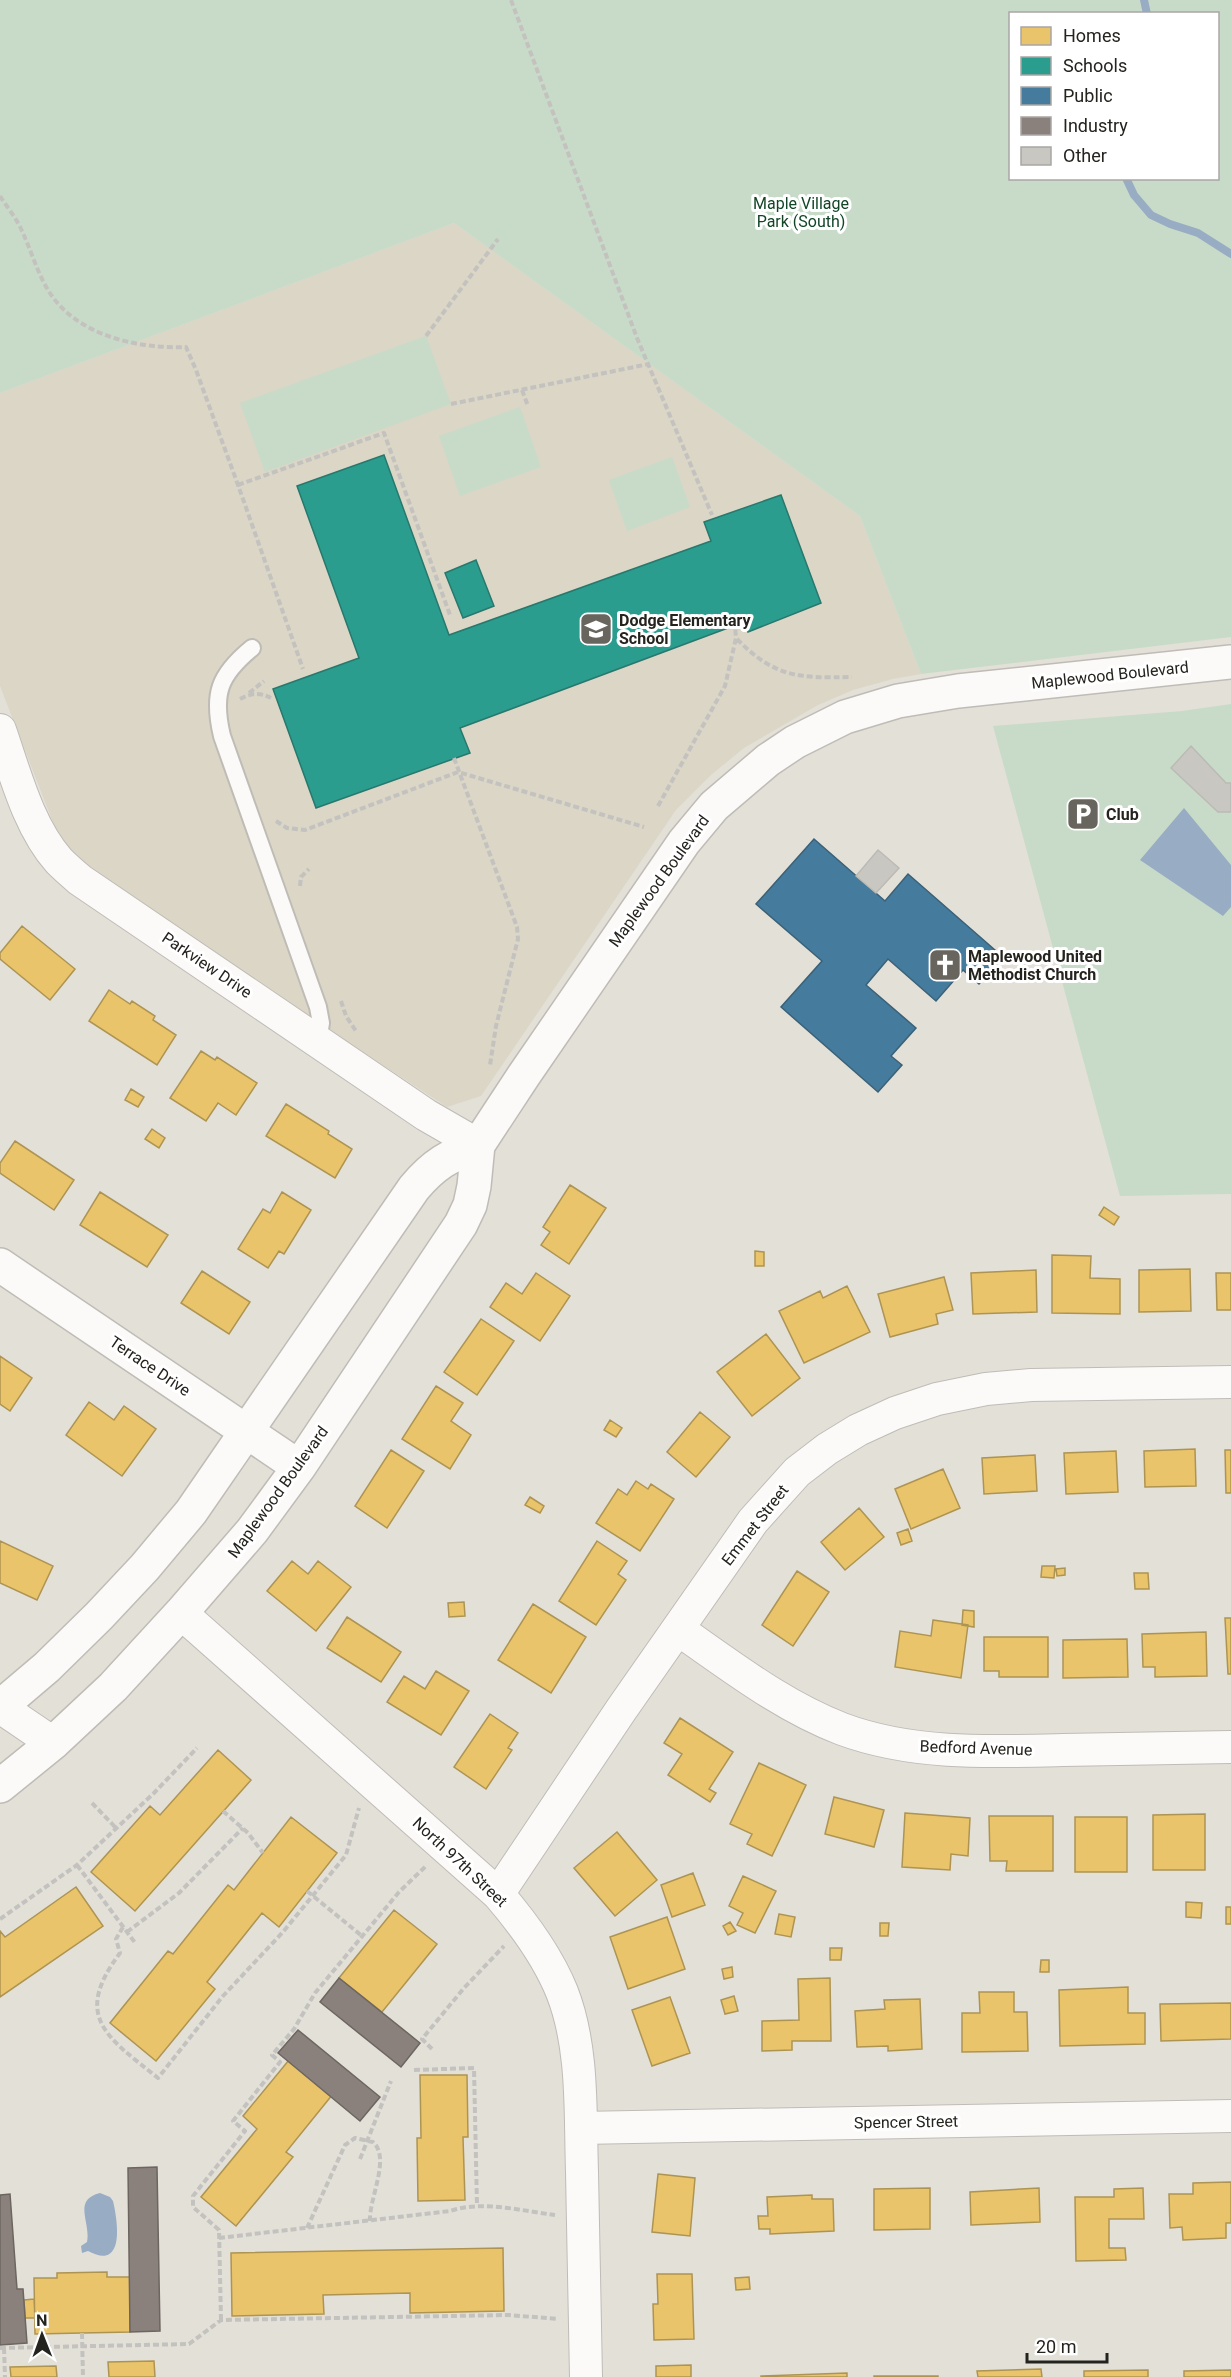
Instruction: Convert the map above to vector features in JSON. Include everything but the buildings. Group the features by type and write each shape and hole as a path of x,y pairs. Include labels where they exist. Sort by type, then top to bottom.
{"street":[{"name":"Maplewood Boulevard","path":"0,1786 53,1743 113,1687 182,1613 252,1531 299,1467 461,1224 470,1205 478,1145 694,829 738,783 795,742 854,714 924,696 1231,662"},
{"name":"Parkview Drive","path":"0,730 28,808 58,860 80,880 426,1115 478,1145"},
{"path":"53,1743 0,1707 78,1637 145,1567 191,1512 414,1188 429,1170 441,1161 478,1145"},
{"name":"Terrace Drive","path":"0,1265 299,1467"},
{"name":"Emmet Street","path":"498,1894 621,1710 753,1521 797,1472 827,1449 858,1430 895,1413 937,1399 986,1389 1031,1385 1231,1382"},
{"name":"North 97th Street","path":"182,1613 498,1894 527,1930 550,1966 562,1991 569,2015 577,2064 581,2128 586,2377"},
{"name":"Bedford Avenue","path":"679,1630 764,1690 843,1729 875,1739 946,1749 1025,1751 1231,1747"},
{"name":"Spencer Street","path":"581,2128 1231,2116"}],"lane":[{"path":"252,648 226,673 220,686 217,704 218,718 225,748 318,1007 321,1023 318,1041"}],"path":[{"path":"511,0 633,328 712,515"},
{"path":"0,196 21,228 47,290 69,318 101,335 170,348 186,347 303,669"},
{"path":"426,336 498,239"},
{"path":"451,404 649,364"},
{"path":"522,390 528,406"},
{"path":"238,485 384,433 450,615"},
{"path":"658,806 725,686 736,638 735,626"},
{"path":"736,638 753,656 788,674 812,678 852,677"},
{"path":"248,694 264,681"},
{"path":"454,758 517,927 518,939 496,1026 490,1065"},
{"path":"273,815 277,823 287,828 304,830 458,772 644,827"},
{"path":"302,892 301,877 309,869"},
{"path":"339,996 346,1016 355,1031 364,1037"},
{"path":"0,1919 77,1865 197,1748"},
{"path":"123,1927 116,1939 120,1953 106,1973 96,1999 97,2015 104,2030 112,2039 158,2078 224,1996 283,1932 346,1855 368,1778"},
{"path":"92,1803 117,1828"},
{"path":"223,1811 243,1828 263,1852"},
{"path":"127,1932 179,1893 243,1828"},
{"path":"221,2320 219,2230 194,2207 193,2196 244,2131 233,2121 280,2062 272,2055 294,2029 315,1993 414,1876 424,1868 454,1854"},
{"path":"77,1865 136,1944"},
{"path":"307,1891 362,1936"},
{"path":"432,2049 422,2040 480,1971 506,1944 527,1930"},
{"path":"414,2070 474,2068 477,2206"},
{"path":"360,2159 391,2081"},
{"path":"307,2228 345,2145 355,2138 368,2139 378,2146 381,2157 370,2210 370,2221"},
{"path":"219,2238 477,2206 583,2219"},
{"path":"5,2377 2,2348 189,2344 221,2320 509,2315 585,2324"},
{"path":"82,2333 83,2377"}],"shaded area":[{"path":"454,223 860,516 921,674 853,690 818,705 744,748 711,775 676,810 481,1096 447,1107 123,895 70,849 54,825 0,686 0,393"}],"green space":[{"name":"Maple Village Park (South)","path":"0,0 1231,0 1231,637 921,674 860,516 454,223 0,393"},
{"path":"426,336 451,404 265,472 240,403"},
{"path":"520,407 541,467 460,496 439,436"},
{"path":"672,457 690,507 627,531 609,480"},
{"path":"1231,704 1231,1194 1120,1196 993,726 1182,711"}],"water":[{"path":"1184,808 1231,865 1231,907 1223,916 1140,860"},
{"path":"100,2193 110,2197 113,2201 116,2241 113,2250 108,2255 88,2251 82,2253 81,2246 87,2242 88,2234 85,2206 92,2196"}],"waterway":[{"path":"1144,0 1147,12"},
{"path":"1127,180 1134,195 1151,215 1198,233 1231,254"}],"place":[{"name":"Dodge Elementary School","path":"596,629"},
{"name":"Club","path":"1083,814"},
{"name":"Maplewood United Methodist Church","path":"945,965"}]}
